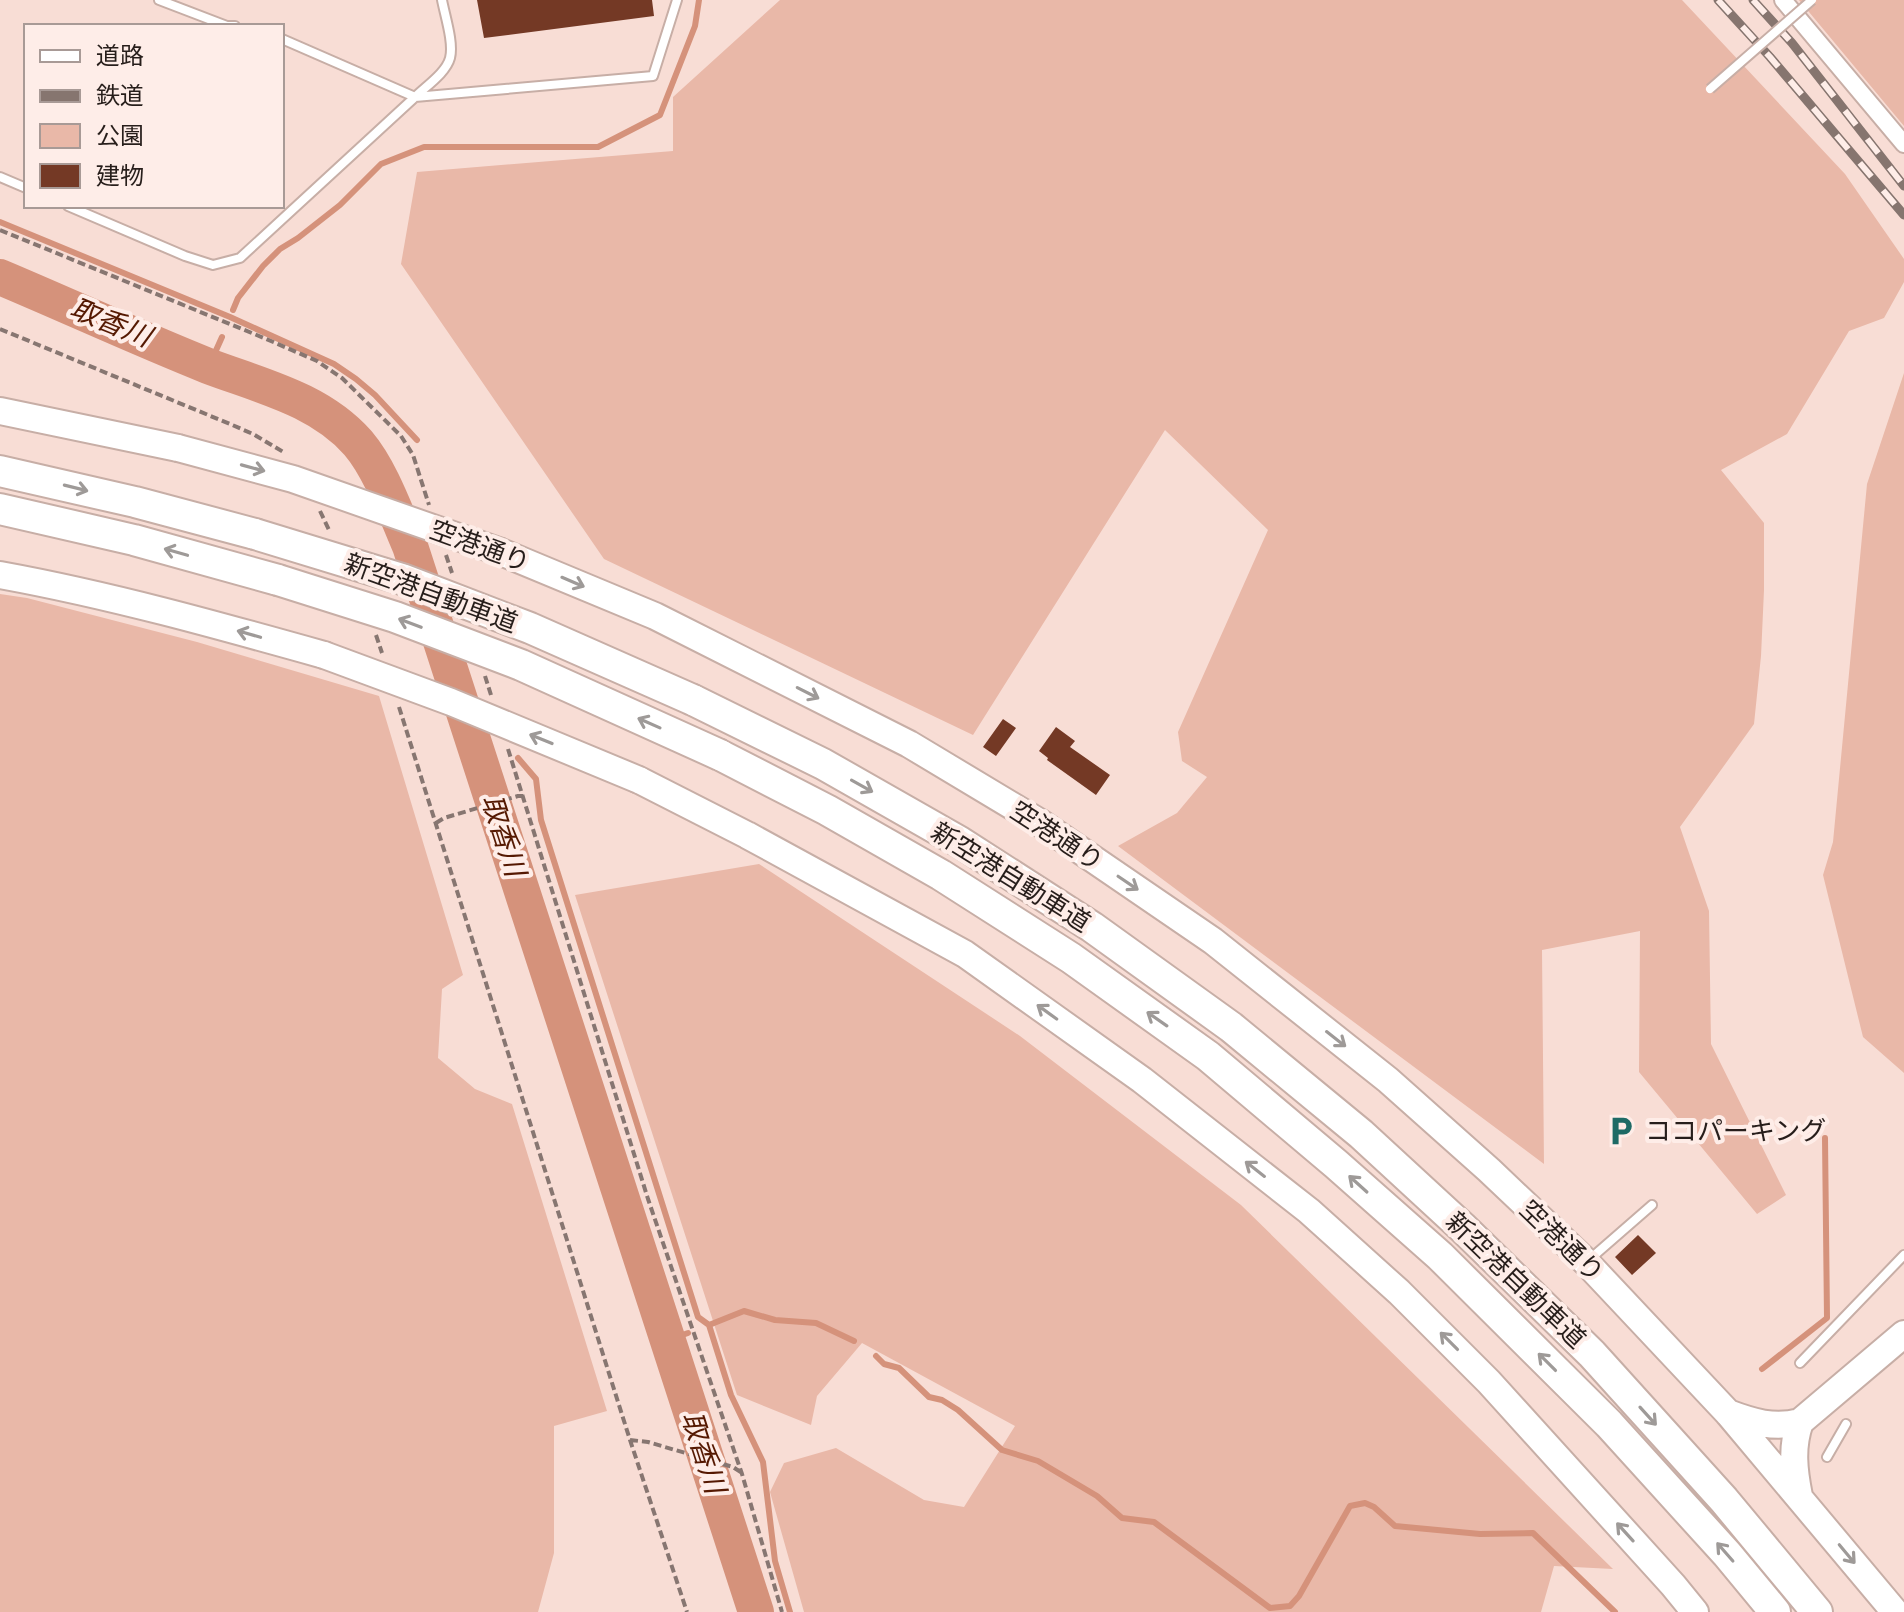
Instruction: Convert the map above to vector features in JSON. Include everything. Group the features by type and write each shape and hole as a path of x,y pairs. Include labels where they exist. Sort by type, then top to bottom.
{"highway":[{"name":"空港通り","path":"0,411 178,448 293,479 501,552 655,616 779,678 909,744 1039,822 1213,941 1388,1080 1489,1170 1586,1262 1728,1413 1895,1612"},
{"name":"新空港自動車道","path":"0,471 255,534 402,579 530,628 693,700 823,764 960,842 1092,927 1231,1027 1361,1134 1592,1354 1724,1500 1817,1612"},
{"name":"新空港自動車道","path":"0,509 134,540 278,580 395,617 521,665 720,755 827,810 941,875 1071,958 1208,1056 1336,1164 1440,1256 1609,1424 1727,1554 1775,1612"},
{"path":"0,575 57,585 182,615 324,655 451,702 639,780 965,954 1142,1080 1309,1211 1399,1292 1489,1382 1695,1612"},
{"path":"1799,1496 1794,1452 1800,1422 1904,1334"},
{"path":"1728,1413 1760,1424 1800,1422"}],"street":[{"path":"1783,0 1904,144"}],"lane":[{"path":"159,0 222,24"},
{"path":"73,208 213,265 240,258 442,72 450,60 451,47 442,0"},
{"path":"284,40 415,97 653,76 677,0"},
{"path":"1710,89 1812,0"},
{"path":"0,177 24,187"},
{"path":"1586,1262 1652,1205"},
{"path":"1800,1363 1904,1255"},
{"path":"1827,1457 1846,1424"}],"path":[{"path":"0,230 317,361 342,378 401,436 413,455 433,516"},
{"path":"442,543 456,584"},
{"path":"483,668 492,696"},
{"path":"505,739 648,1199 742,1474 782,1612"},
{"path":"521,796 436,823 687,1612"},
{"path":"630,1440 648,1442 733,1467 742,1474"}],"green space":[{"path":"780,0 1682,0 1845,174 1904,259 1904,282 1884,318 1849,331 1787,434 1721,470 1764,523 1761,656 1754,724 1680,827 1709,911 1711,1044 1786,1195 1757,1214 1639,1072 1640,931 1542,950 1544,1164 1118,846 1177,813 1207,777 1182,761 1178,732 1268,530 1165,430 973,735 604,559 401,264 417,172 673,151 673,97"},
{"path":"1799,0 1904,0 1904,126"},
{"path":"1904,373 1904,1073 1863,1037 1823,875 1833,842 1867,484"},
{"path":"0,594 27,598 197,642 379,696 463,975 442,989 438,1058 475,1089 512,1104 607,1411 554,1426 554,1553 538,1612 0,1612"},
{"path":"759,864 1020,1036 1241,1205 1613,1569 1554,1566 1541,1612 804,1612 770,1492 784,1463 836,1448 924,1500 964,1507 1015,1426 862,1343 817,1396 811,1425 737,1395 575,895"}],"building":[{"path":"477,0 652,0 654,16 484,38"},
{"path":"1003,719 1016,728 996,756 983,747"},
{"path":"1056,727 1075,741 1070,747 1110,775 1096,795 1039,751"},
{"path":"1638,1235 1656,1253 1632,1275 1615,1257"}],"waterway":[{"path":"233,310 238,298 280,249 340,205 381,164 424,147 598,147 660,115 695,26 699,0"},
{"path":"0,222 230,317 334,364 375,395 417,440"},
{"name":"取香川","path":"0,277 307,405 343,428 374,466 410,546 756,1612"},
{"path":"209,366 222,337"},
{"path":"518,758 536,779 541,820 698,1317 709,1325 731,1395 763,1462 775,1561 790,1612"},
{"path":"1762,1369 1827,1318 1825,1138"},
{"path":"709,1325 744,1311 775,1320 816,1323 854,1341"},
{"path":"668,1340 688,1333"},
{"path":"876,1356 884,1364 899,1368 929,1397 942,1400 958,1410 1002,1450 1038,1461 1097,1496 1122,1518 1154,1522 1270,1608 1290,1606 1299,1596 1350,1506 1365,1503 1395,1526 1480,1534 1533,1533 1615,1612"}],"railway":[{"path":"1718,0 1904,215"},
{"path":"1753,0 1792,43 1904,186"}],"place":[{"name":"ココパーキング","path":"1621,1131"}]}
